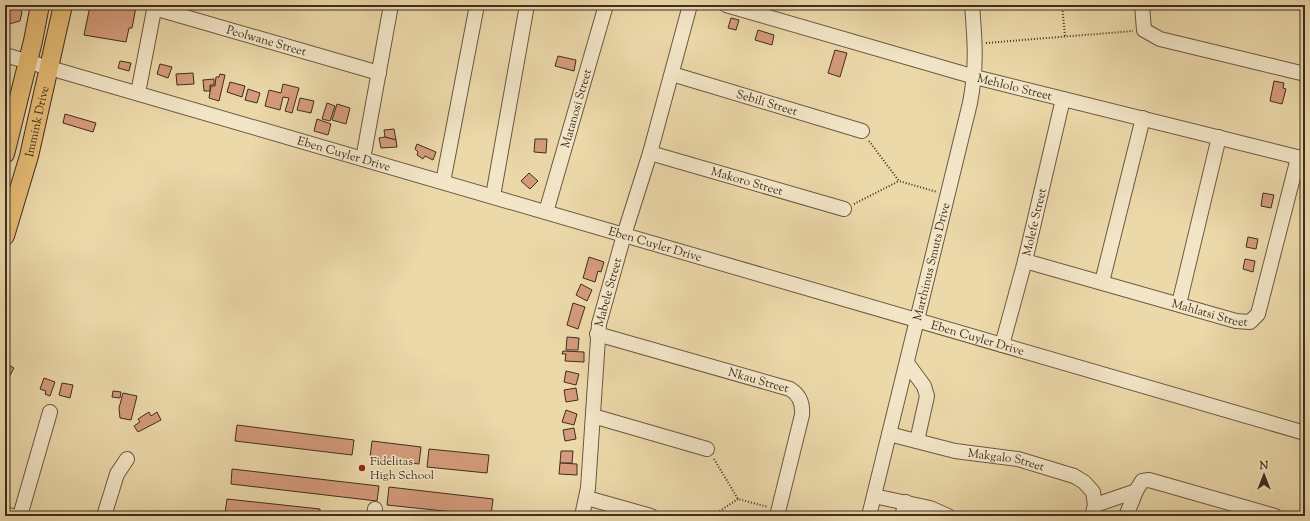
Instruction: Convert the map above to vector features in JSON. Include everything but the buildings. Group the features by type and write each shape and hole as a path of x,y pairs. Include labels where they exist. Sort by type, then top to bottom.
{"main road":[{"name":"Immink Drive","path":"5,154 29,61 40,5"},
{"name":"Immink Drive","path":"5,236 29,156 63,5"}],"street":[{"path":"363,159 391,5"},
{"path":"443,182 477,5"},
{"path":"493,196 527,5"},
{"name":"Matanosi Street","path":"546,212 606,5"},
{"name":"Mabele Street","path":"582,516 587,498 597,334 624,235 650,153 690,5"},
{"name":"Mehlolo Street","path":"726,5 975,77 1220,137 1302,159"},
{"name":"Marthinus Smuts Drive","path":"869,516 948,195 975,77 975,44 972,5"},
{"path":"1142,5 1144,30 1150,35 1160,39 1305,74"},
{"path":"138,93 155,7"},
{"name":"Peolwane Street","path":"155,7 379,74"},
{"name":"Eben Cuyler Drive","path":"5,55 1305,432"},
{"name":"Sebili Street","path":"672,74 862,131"},
{"name":"Molefe Street","path":"1002,345 1025,261 1063,99"},
{"path":"1102,282 1143,118"},
{"path":"1179,304 1220,137"},
{"name":"Makoro Street","path":"650,153 844,209"},
{"name":"Mahlatsi Street","path":"1025,261 1240,322 1250,322 1256,317 1302,159"},
{"name":"Nkau Street","path":"597,334 796,393 801,401 802,415 778,513"},
{"path":"907,363 924,386 927,396 917,441"},
{"path":"20,516 50,412"},
{"path":"593,416 707,449"},
{"name":"Makgalo Street","path":"889,434 955,451 1018,459 1074,476 1084,482 1091,489 1094,496 1093,510"},
{"path":"104,516 117,474 126,459"},
{"path":"1126,516 1136,491 1142,481 1156,480 1275,516"},
{"path":"1093,510 1136,491"},
{"path":"874,496 904,509 930,508 948,516"},
{"path":"587,498 651,516"},
{"path":"5,514 12,516"}],"path":[{"path":"1062,5 1065,36"},
{"path":"975,44 1144,30"},
{"path":"862,131 899,181 948,195"},
{"path":"844,209 899,181"},
{"path":"707,449 738,499 778,513"},
{"path":"712,516 738,499"}],"place":[{"name":"Fidelitas High School","path":"362,468"}]}
